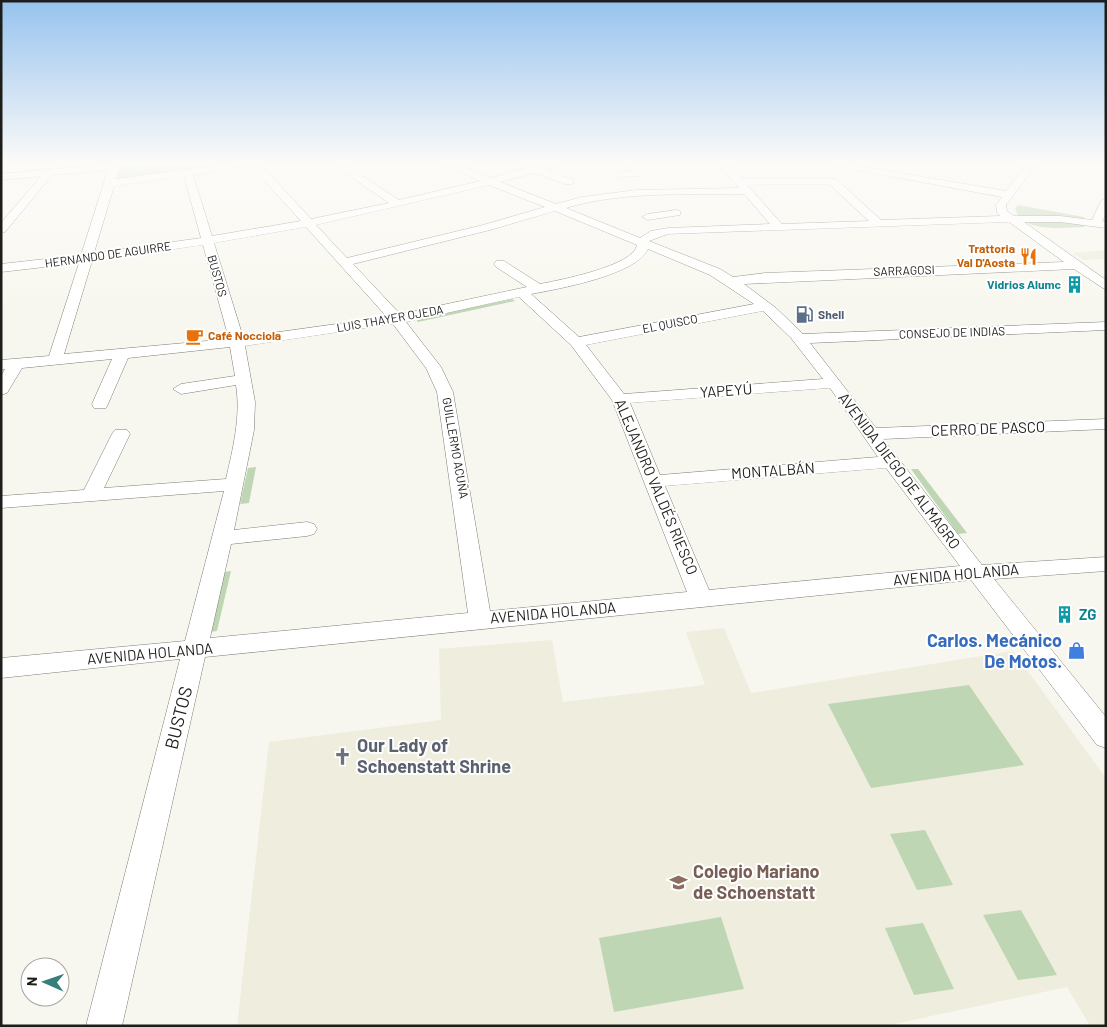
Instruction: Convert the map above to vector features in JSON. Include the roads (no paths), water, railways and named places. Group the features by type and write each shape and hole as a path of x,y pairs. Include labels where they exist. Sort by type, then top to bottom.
{"street":[{"path":"1,230 15,213"},
{"path":"55,360 101,213"},
{"name":"BUSTOS","path":"104,1026 235,484 246,430 246,402 237,342 199,213"},
{"name":"GUILLERMO ACUÑA","path":"299,213 397,319 433,367 445,392 464,494 480,619"},
{"name":"HERNANDO DE AGUIRRE","path":"1,268 207,241 356,213"},
{"path":"345,262 416,246 536,213"},
{"name":"AVENIDA DIEGO DE ALMAGRO","path":"561,213 644,242 732,280 782,319 976,572 1106,737"},
{"name":"AVENIDA DIEGO DE ALMAGRO","path":"561,213 644,242 764,305"},
{"path":"674,230 653,216 676,213"},
{"path":"766,213 778,226"},
{"path":"867,213 878,223"},
{"path":"1003,213 1106,286"},
{"path":"644,242 674,230 1010,219 1060,219 1101,224"},
{"name":"LUIS THAYER OJEDA","path":"1,390 8,364 237,342 397,319 530,291 625,263 638,256 644,242"},
{"name":"ALEJANDRO VALDÉS RIESCO","path":"500,264 530,291 576,342 620,399 702,598"},
{"name":"SARRAGOSI","path":"732,280 765,277 1076,265"},
{"name":"EL QUISCO","path":"576,342 764,305"},
{"name":"CONSEJO DE INDIAS","path":"799,339 1106,326"},
{"path":"100,404 122,354"},
{"path":"181,388 243,379"},
{"name":"YAPEYÚ","path":"620,399 833,384"},
{"name":"CERRO DE PASCO","path":"870,434 1106,424"},
{"path":"92,494 121,434"},
{"name":"MONTALBÁN","path":"654,480 891,462"},
{"path":"1,502 235,484"},
{"path":"222,538 307,530"},
{"name":"AVENIDA HOLANDA","path":"1,668 195,650 480,619 976,572 1106,564"}],"place":[{"name":"Trattoria Val D'Aosta","path":"1029,256"},
{"name":"Vidrios Alumc","path":"1075,285"},
{"name":"Shell","path":"804,315"},
{"name":"Café Nocciola","path":"194,336"},
{"name":"ZG","path":"1065,615"},
{"name":"Carlos. Mecánico De Motos.","path":"1076,651"},
{"name":"Our Lady of Schoenstatt Shrine","path":"343,756"},
{"name":"Colegio Mariano de Schoenstatt","path":"679,882"}]}
